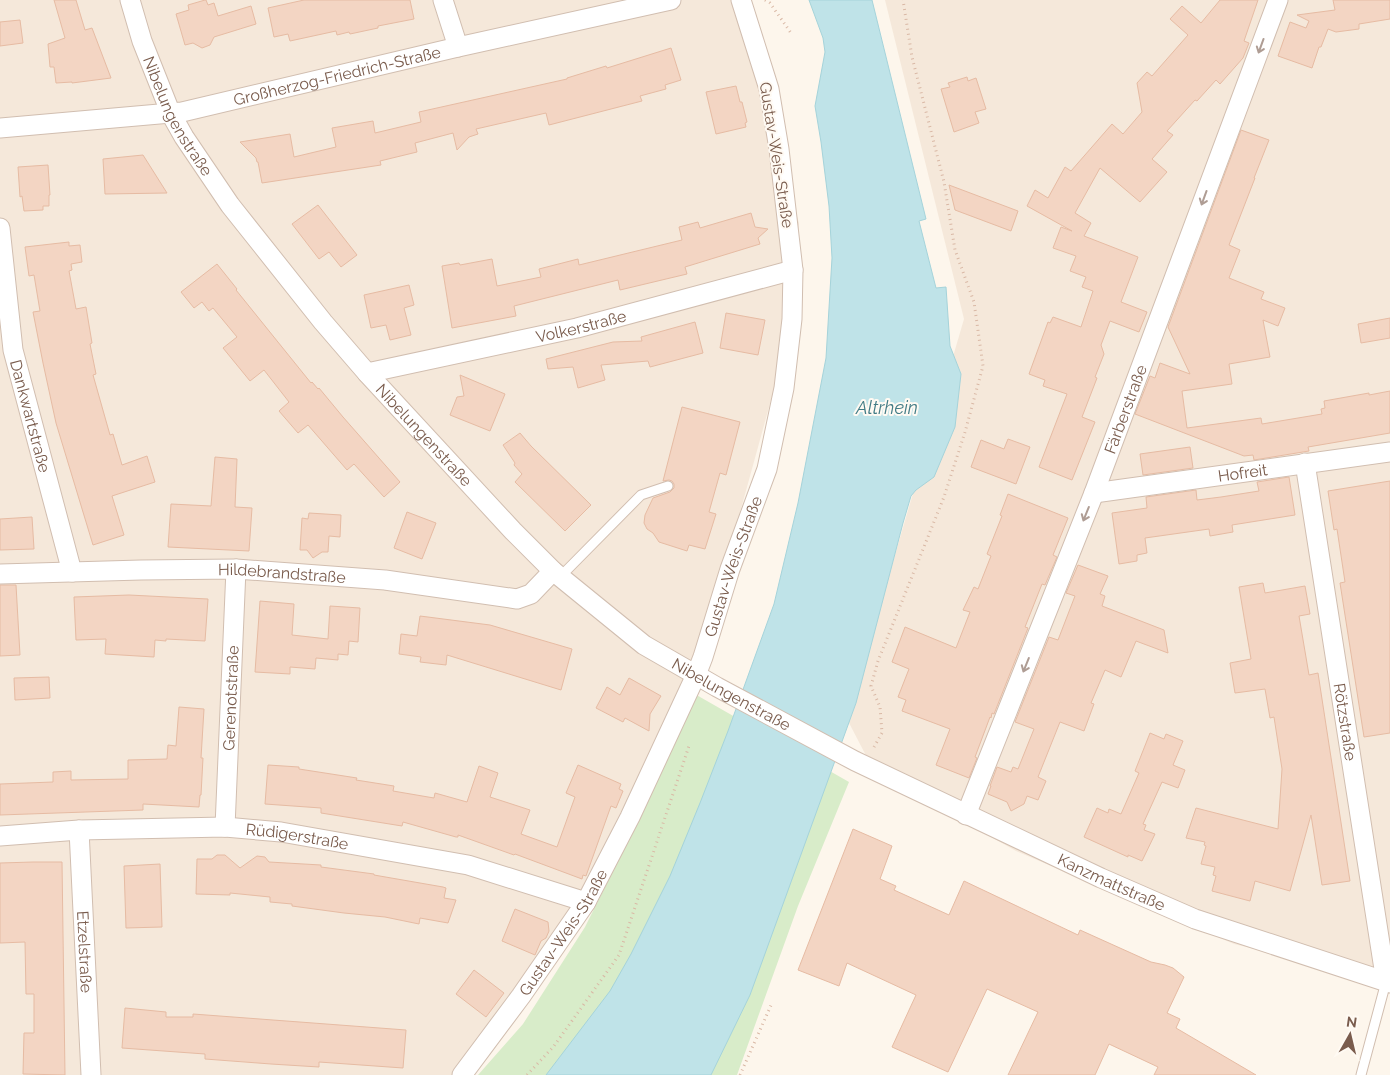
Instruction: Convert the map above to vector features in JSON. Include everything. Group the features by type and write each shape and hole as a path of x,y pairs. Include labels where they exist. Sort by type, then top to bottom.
{"street":[{"name":"Nibelungenstraße","path":"130,0 142,41 172,114 184,136 230,205 323,322 367,373 506,524 557,573 644,645 843,756"},
{"path":"443,0 458,47"},
{"name":"Großherzog-Friedrich-Straße","path":"0,128 172,114 458,47 671,0"},
{"name":"Gustav-Weis-Straße","path":"462,1075 521,996 586,902 630,817 696,674 730,569 767,469 784,388 792,320 793,270 779,149 769,89 741,0"},
{"name":"Färberstraße","path":"966,815 1094,493 1278,0"},
{"name":"Dankwartstraße","path":"0,228 13,350 72,572"},
{"name":"Volkerstraße","path":"367,373 577,328 793,270"},
{"name":"Hofreit","path":"1094,493 1390,452"},
{"name":"Rötzstraße","path":"1305,463 1388,983"},
{"name":"Hildebrandstraße","path":"0,574 236,569 385,580 517,599 531,594 557,573"},
{"name":"Gerenotstraße","path":"225,827 236,569"},
{"name":"Kanzmattstraße","path":"843,756 1101,878 1195,919 1388,983"},
{"name":"Rüdigerstraße","path":"0,836 79,830 225,827 281,832 468,865 586,902"},
{"name":"Etzelstraße","path":"79,830 96,1074"}],"lane":[{"path":"557,573 641,495 668,486"},
{"path":"1361,1075 1388,983"}],"path":[{"path":"765,0 770,3 792,33"},
{"path":"865,766 882,733 880,707 871,686 878,661 944,497 965,432 983,366 974,302 955,250 944,182 912,57 903,0"},
{"path":"528,1075 554,1046 619,955 692,737"},
{"path":"740,1075 772,1003"}],"shaded area":[{"path":"0,0 732,0 799,223 791,327 692,687 577,925 462,1075 0,1075"},
{"path":"885,0 1390,0 1390,982 1234,944 1016,851 874,771 847,719 964,319"}],"green space":[{"path":"686,689 849,782 798,906 737,1075 478,1075 523,1024 585,927 638,821"}],"water":[{"name":"Altrhein","path":"809,0 872,0 926,219 919,221 936,288 946,287 950,346 961,374 955,427 934,477 911,496 856,703 750,995 711,1075 546,1075 610,991 631,954 670,876 728,731 774,604 798,503 826,358 832,258 829,206 815,106 825,52 823,38"}],"building":[{"path":"54,0 76,0 85,30 92,28 111,78 56,83 54,67 50,67 48,44 65,38"},
{"path":"206,0 208,5 214,3 218,16 251,6 256,24 214,37 210,45 202,48 193,43 185,45 176,14 189,10 188,5"},
{"path":"304,0 410,0 414,19 350,34 349,32 337,35 336,31 290,41 288,34 274,37 268,8"},
{"path":"1220,0 1258,0 1244,41 1249,43 1243,58 1220,84 1216,80 1167,131 1173,135 1152,159 1167,172 1140,202 1100,168 1075,213 1091,223 1084,236 1138,257 1121,302 1147,312 1139,332 1110,321 1101,345 1104,354 1095,377 1097,378 1082,417 1095,422 1072,480 1039,467 1067,394 1043,386 1045,380 1029,374 1048,322 1050,323 1053,317 1081,327 1093,291 1082,287 1086,277 1070,271 1076,256 1053,248 1061,227 1072,231 1027,206 1035,190 1048,198 1065,167 1071,171 1112,124 1123,134 1142,112 1137,83 1147,72 1152,76 1188,35 1170,19 1182,6 1201,23"},
{"path":"1333,0 1390,0 1390,19 1359,24 1359,29 1336,32 1328,29 1312,68 1278,56 1290,22 1306,28 1309,21 1297,15 1335,10"},
{"path":"20,20 23,43 0,46 0,22"},
{"path":"671,48 681,80 665,85 666,89 640,96 642,101 549,125 546,113 476,129 478,134 469,137 457,150 453,133 415,143 417,152 380,161 381,165 262,183 256,158 240,142 290,134 294,157 336,147 332,128 373,121 375,133 421,122 419,112 567,79"},
{"path":"967,77 968,81 976,78 986,109 975,112 979,123 954,132 941,89 950,87 948,83"},
{"path":"736,86 747,122 745,123 746,127 716,134 706,92"},
{"path":"1241,130 1269,140 1229,245 1240,250 1229,278 1264,292 1261,299 1285,308 1278,326 1263,320 1270,357 1229,364 1232,384 1182,391 1187,428 1261,418 1262,424 1322,414 1321,409 1325,408 1324,401 1390,391 1390,433 1308,447 1309,451 1254,460 1253,455 1244,456 1135,414 1150,376 1155,378 1160,363 1190,374 1168,327"},
{"path":"143,155 167,193 105,194 103,159"},
{"path":"48,165 49,206 43,206 43,210 24,211 22,196 20,197 18,167"},
{"path":"949,185 1018,211 1011,231 955,210"},
{"path":"318,205 357,255 341,267 329,252 319,259 292,224"},
{"path":"751,213 755,227 768,229 758,238 760,244 685,267 687,274 620,290 618,280 514,306 516,316 452,328 442,266 459,263 460,265 492,259 497,286 541,277 539,269 578,259 579,265 682,240 679,227 698,222 700,228"},
{"path":"69,242 69,246 80,245 82,262 71,264 72,270 69,271 76,309 86,307 92,343 90,344 96,374 93,375 110,435 113,434 122,465 147,456 155,482 112,496 124,535 93,545 56,423 33,312 40,311 34,275 29,276 25,247"},
{"path":"217,264 311,383 319,388 400,482 384,497 354,464 347,470 308,425 298,433 279,411 289,402 264,370 250,381 223,348 237,337 213,308 209,311 202,302 194,308 181,292"},
{"path":"409,285 414,305 404,308 411,335 390,340 386,325 371,328 364,295"},
{"path":"726,313 765,320 758,355 720,348"},
{"path":"1390,318 1390,338 1361,343 1358,324"},
{"path":"695,322 703,353 650,367 648,361 601,365 605,380 578,388 573,367 548,369 546,359 613,342 642,341 641,337"},
{"path":"460,375 505,394 490,431 450,415 457,397 464,396"},
{"path":"682,407 740,422 726,475 720,473 709,512 716,514 705,549 689,545 687,551 659,542 644,523 645,515 653,498 670,492 674,488 672,481 663,481"},
{"path":"520,433 591,505 565,531 515,482 522,474 514,465 515,463 503,445"},
{"path":"1008,439 1030,447 1016,484 971,467 981,440 1004,449"},
{"path":"1190,447 1193,468 1143,475 1140,454"},
{"path":"215,457 237,459 235,507 252,508 249,551 168,547 171,504 211,506"},
{"path":"1289,477 1295,515 1232,525 1233,532 1210,536 1209,529 1145,538 1147,553 1137,555 1137,561 1119,564 1112,513 1147,508 1146,497 1196,490 1197,500 1221,497 1259,491 1257,482"},
{"path":"1390,481 1390,733 1364,737 1340,583 1345,582 1337,529 1334,530 1328,491"},
{"path":"1008,494 1068,518 1053,555 1057,557 1045,585 1042,584 1025,627 1028,628 994,714 992,713 990,717 969,778 936,765 950,729 902,711 906,700 898,697 909,669 892,662 905,627 956,648 970,612 963,610 974,587 978,589 991,556 987,554 1002,516 1000,515"},
{"path":"407,512 436,523 422,559 394,548"},
{"path":"309,513 341,515 340,537 329,536 328,552 322,552 313,558 307,550 300,550 302,518 308,519"},
{"path":"32,517 34,549 0,550 0,519"},
{"path":"1078,565 1108,576 1100,594 1105,596 1102,606 1164,630 1168,653 1136,641 1121,677 1105,670 1091,703 1094,704 1084,731 1060,722 1038,777 1046,781 1038,800 1027,796 1024,804 1011,811 1007,802 988,794 990,786 997,767 1011,772 1013,767 1018,769 1034,729 1015,722 1049,637 1058,640 1075,596 1066,593"},
{"path":"1263,583 1265,593 1305,586 1310,614 1299,616 1309,675 1318,673 1350,881 1322,885 1311,815 1290,891 1255,881 1250,901 1212,891 1216,876 1213,875 1215,867 1201,864 1206,846 1204,845 1205,842 1186,838 1196,808 1278,829 1282,769 1274,717 1270,718 1265,689 1235,693 1230,663 1251,659 1239,587"},
{"path":"0,585 16,585 20,655 0,656"},
{"path":"129,595 208,599 205,641 155,640 154,657 105,654 106,639 76,640 74,597"},
{"path":"260,601 294,604 292,635 328,639 330,606 360,608 358,642 349,641 348,655 338,654 338,660 316,658 315,669 290,667 290,674 255,672"},
{"path":"420,616 490,625 572,649 561,690 447,655 446,665 420,662 421,657 399,654 401,634 417,636"},
{"path":"49,677 50,698 15,700 14,678"},
{"path":"629,678 661,696 650,714 649,731 625,718 623,722 596,708 607,687 620,695"},
{"path":"179,707 204,709 199,807 143,804 143,810 0,815 0,784 53,782 53,772 71,771 71,780 128,779 128,760 167,759 168,745 176,746"},
{"path":"1150,733 1164,739 1166,734 1183,741 1173,765 1185,770 1178,788 1162,782 1143,824 1146,825 1144,830 1155,834 1142,861 1128,855 1128,857 1084,837 1097,808 1108,813 1109,809 1121,814 1139,773 1135,771"},
{"path":"268,765 299,767 299,769 394,786 393,791 434,798 435,793 467,802 479,766 498,773 490,797 530,810 521,834 557,847 575,797 566,793 578,765 621,784 619,789 623,791 616,808 611,806 586,876 583,875 582,879 458,835 456,837 403,822 402,826 321,813 321,808 265,804"},
{"path":"853,829 892,846 880,879 896,886 894,890 949,915 964,881 1078,935 1080,930 1151,962 1173,968 1184,977 1167,1013 1180,1019 1176,1028 1256,1075 1154,1075 1158,1067 1109,1044 1095,1075 1008,1075 1038,1012 987,989 948,1072 892,1047 916,995 847,963 839,986 798,970"},
{"path":"217,855 225,855 240,868 257,856 265,857 269,862 321,865 321,867 374,874 443,887 446,888 444,898 456,900 448,923 420,918 419,924 385,917 292,906 292,904 270,902 270,897 230,893 230,895 196,894 197,859 212,859"},
{"path":"62,862 65,1075 23,1074 24,1033 34,1033 34,994 26,994 25,942 0,943 0,863"},
{"path":"160,864 162,927 126,928 124,866"},
{"path":"515,909 548,922 549,931 546,938 541,941 535,955 502,941"},
{"path":"474,970 504,993 486,1017 456,994"},
{"path":"125,1008 166,1012 166,1017 193,1017 193,1014 406,1030 403,1068 319,1062 319,1067 271,1064 205,1059 205,1054 122,1048"}]}
